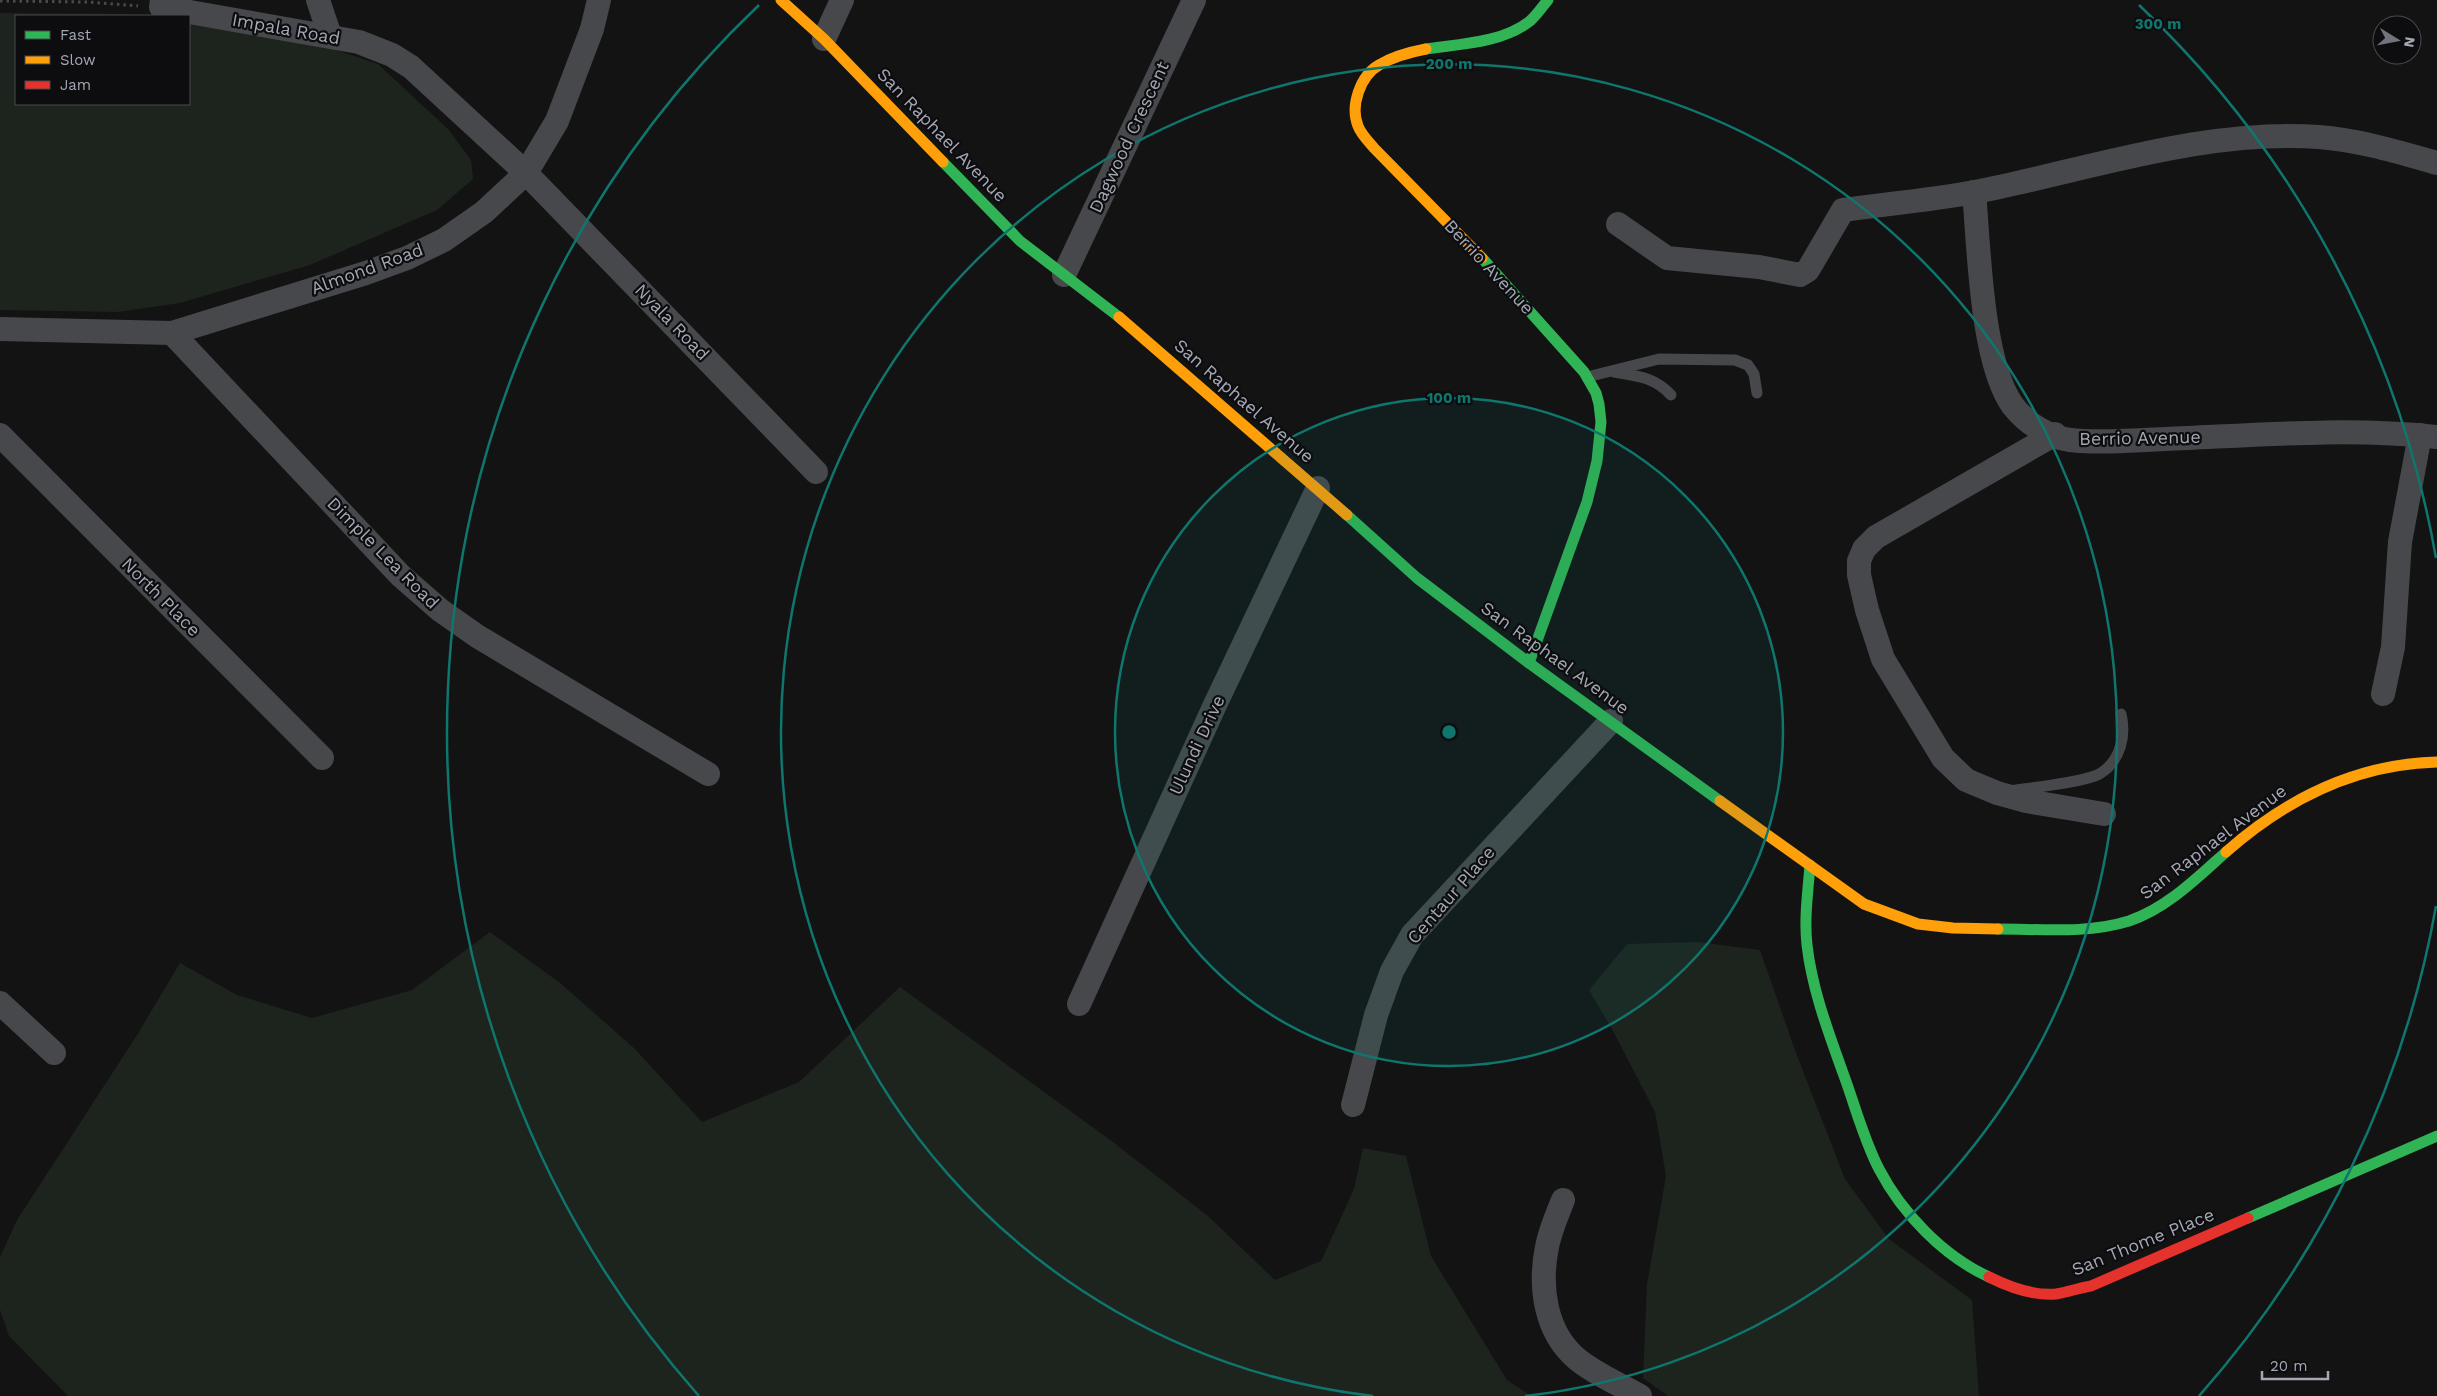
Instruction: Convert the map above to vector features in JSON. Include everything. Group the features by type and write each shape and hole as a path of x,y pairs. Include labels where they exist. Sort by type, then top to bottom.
{"street":[{"path":"318,0 330,36"},
{"name":"Almond Road","path":"0,329 172,332 336,283 407,258 444,240 484,212 526,173 557,121 592,29 599,0"},
{"name":"San Raphael Avenue","path":"781,0 824,39 1020,240 1128,324 1318,488 1417,578 1529,663 1864,904 1888,916 1923,925 1958,930 2078,928 2114,924 2144,915 2178,894 2238,841 2304,796 2346,779 2399,764 2437,762"},
{"path":"824,39 842,0"},
{"name":"Dagwood Crescent","path":"1064,275 1194,0"},
{"name":"Berrio Avenue","path":"1529,663 1592,487 1600,438 1599,403 1587,377 1482,256 1378,151 1359,128 1355,107 1363,82 1381,64 1404,53 1482,41 1514,32 1541,13 1548,0"},
{"name":"Impala Road","path":"161,4 330,36 375,47 410,67 526,173"},
{"path":"1618,224 1667,258 1759,267 1800,275 1808,270 1843,210 1974,192 2200,143 2270,137 2319,138 2387,148 2437,163"},
{"name":"Nyala Road","path":"526,173 816,472"},
{"name":"Berrio Avenue","path":"1974,192 1985,311 1997,372 2013,406 2036,428 2069,440 2117,440 2336,431 2393,432 2428,436"},
{"name":"Dimple Lea Road","path":"172,332 401,576 440,610 477,636 708,774"},
{"path":"2055,434 1876,537 1864,548 1859,561 1860,576 1866,610 1883,659 1944,758 1966,780 1997,793 2026,801 2104,814"},
{"name":"North Place","path":"0,435 322,758"},
{"path":"2383,694 2393,647 2400,542 2428,436"},
{"name":"Ulundi Drive","path":"1079,1004 1214,707 1318,488"},
{"name":"Centaur Place","path":"1353,1105 1376,1015 1392,971 1412,935 1610,721"},
{"name":"San Thome Place","path":"1810,865 1806,925 1810,968 1826,1026 1873,1154 1894,1195 1919,1225 1959,1258 1997,1281 2025,1292 2051,1294 2090,1286 2437,1136"},
{"path":"0,1003 54,1053"},
{"path":"1563,1200 1547,1246 1544,1270 1546,1308 1553,1331 1578,1360 1640,1396"}],"lane":[{"path":"1587,377 1659,359 1735,360 1748,365 1754,374 1757,393"},
{"path":"1610,371 1648,378 1662,386 1671,395"},
{"path":"1997,793 2100,774 2113,761 2123,741 2124,729 2121,714"}],"path":[{"path":"0,1 161,4"}],"shaded area":[{"path":"0,13 132,15 15,15 15,105 190,105 190,24 327,47 378,64 449,130 471,160 473,179 437,210 310,265 180,303 118,312 0,310"},
{"path":"490,932 560,983 634,1048 702,1122 799,1082 900,987 1113,1142 1208,1216 1275,1280 1321,1261 1354,1189 1363,1148 1406,1156 1431,1256 1507,1380 1531,1396 68,1396 9,1336 0,1310 0,1257 17,1220 137,1035 180,963 237,995 312,1018 412,990"},
{"path":"1698,942 1760,950 1796,1053 1845,1179 1889,1239 1972,1300 1979,1396 1668,1396 1643,1378 1647,1284 1666,1176 1655,1112 1613,1031 1589,990 1627,944"}],"traffic: fast":[{"path":"1426,49 1466,44 1507,34 1530,21 1548,0"},
{"path":"943,162 1020,241 1119,317"},
{"path":"1482,258 1584,372 1596,393 1599,404 1601,422 1597,461 1587,502 1529,663"},
{"path":"1347,515 1417,578 1529,663 1720,801"},
{"path":"1998,929 2081,929 2097,928 2129,921 2169,900 2193,882 2226,852"},
{"path":"1810,865 1806,925 1809,961 1826,1026 1873,1157 1899,1201 1925,1232 1956,1257 1989,1277"},
{"path":"2248,1218 2437,1136"}],"traffic: slow":[{"path":"781,0 824,39 943,162"},
{"path":"1426,49 1396,57 1372,70 1358,92 1355,110 1358,126 1374,148 1482,258"},
{"path":"1119,317 1347,515"},
{"path":"2226,852 2273,816 2324,788 2351,777 2379,769 2407,764 2437,762"},
{"path":"1720,801 1864,904 1918,924 1953,928 1998,929"}],"traffic: jam":[{"path":"1989,1277 2013,1287 2039,1294 2065,1292 2091,1286 2248,1218"}]}
